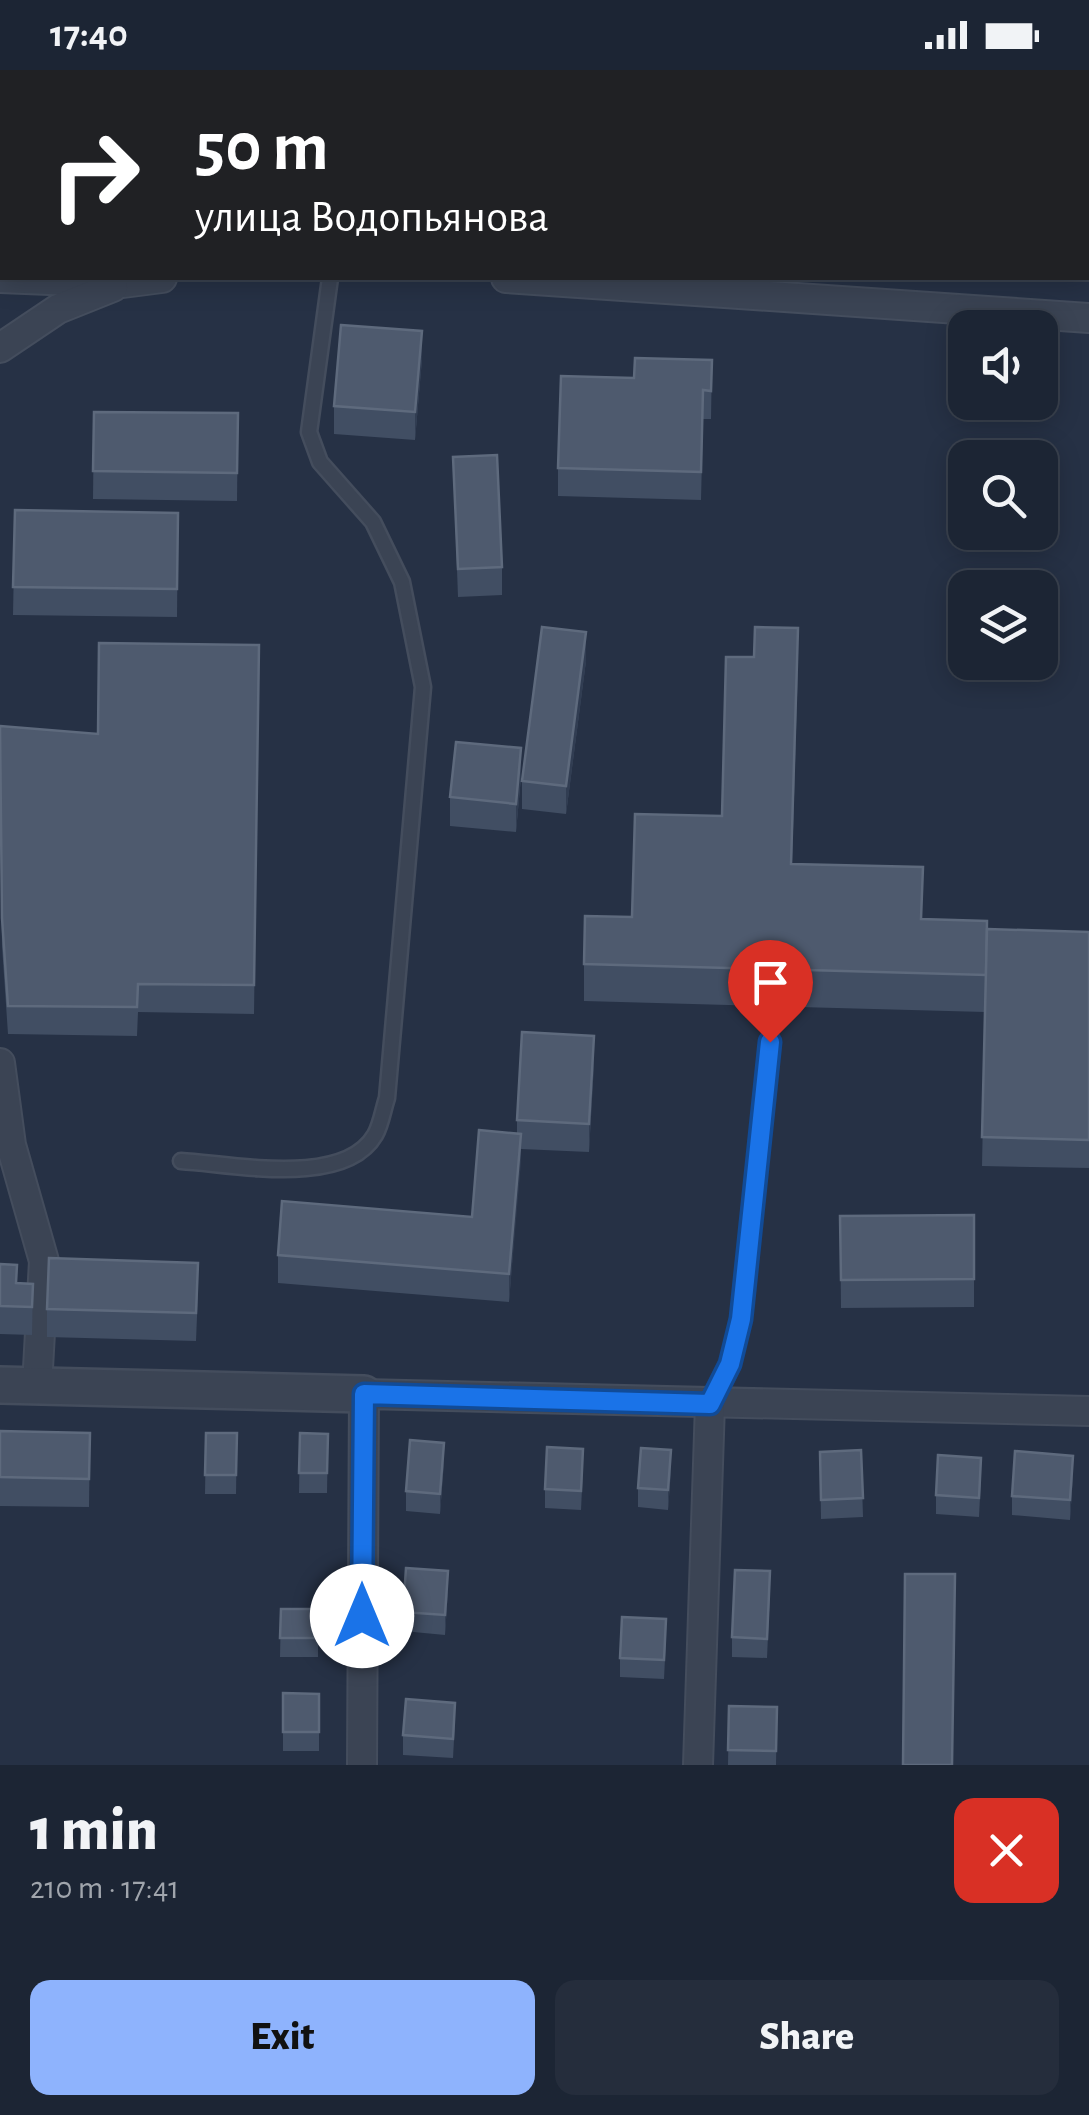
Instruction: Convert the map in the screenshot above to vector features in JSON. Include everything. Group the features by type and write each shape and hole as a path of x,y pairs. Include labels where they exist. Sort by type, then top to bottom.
{"street":[{"path":"0,348 58,309 122,280"},
{"path":"535,280 1089,318"},
{"path":"0,1063 11,1145 44,1261 37,1386"},
{"path":"0,1386 1089,1411"},
{"path":"362,1765 364,1394"},
{"path":"698,1765 710,1404"}],"lane":[{"path":"181,1161 314,1169 351,1160 374,1136 387,1098 423,687 402,582 373,522 320,462 309,432 330,280"},
{"path":"710,1404 730,1364 741,1319 770,1042"}],"building":[{"path":"341,325 422,331 415,412 334,406"},
{"path":"635,358 712,360 711,391 703,390 701,472 558,468 561,376 634,378"},
{"path":"94,412 238,413 237,473 93,471"},
{"path":"497,455 502,567 458,569 453,457"},
{"path":"15,510 178,513 177,589 13,587"},
{"path":"542,627 586,632 566,786 522,781"},
{"path":"755,627 798,628 791,864 923,867 921,919 987,921 986,975 584,964 585,916 632,917 635,814 722,816 726,657 754,657"},
{"path":"99,643 259,645 254,985 138,984 137,1007 8,1006 2,918 0,726 98,734"},
{"path":"456,742 521,748 516,804 450,797"},
{"path":"987,929 1089,932 1089,1140 982,1137"},
{"path":"522,1032 594,1036 589,1124 517,1120"},
{"path":"479,1130 521,1134 509,1274 278,1255 282,1201 472,1217"},
{"path":"974,1215 974,1279 841,1280 840,1216"},
{"path":"49,1258 198,1263 196,1313 47,1309"},
{"path":"0,1264 17,1265 16,1283 33,1284 32,1307 0,1306"},
{"path":"0,1431 90,1433 89,1479 0,1477"},
{"path":"206,1433 237,1433 236,1475 205,1475"},
{"path":"300,1433 328,1434 327,1473 299,1473"},
{"path":"410,1440 444,1443 440,1494 406,1491"},
{"path":"547,1447 583,1449 581,1491 545,1489"},
{"path":"641,1448 671,1450 668,1490 638,1488"},
{"path":"861,1450 863,1498 821,1500 820,1452"},
{"path":"1015,1451 1073,1456 1070,1500 1012,1496"},
{"path":"938,1455 981,1458 979,1498 936,1495"},
{"path":"406,1568 448,1571 445,1615 403,1612"},
{"path":"735,1570 770,1571 767,1639 732,1637"},
{"path":"905,1574 955,1574 952,1765 903,1765"},
{"path":"281,1609 318,1609 318,1638 280,1638"},
{"path":"622,1617 666,1619 664,1660 620,1658"},
{"path":"283,1693 319,1694 319,1732 283,1732"},
{"path":"406,1699 455,1703 453,1739 403,1735"},
{"path":"729,1706 777,1707 776,1751 728,1750"}],"route":[{"path":"362,1616 364,1394 710,1404 730,1364 741,1319 770,1042"}]}
